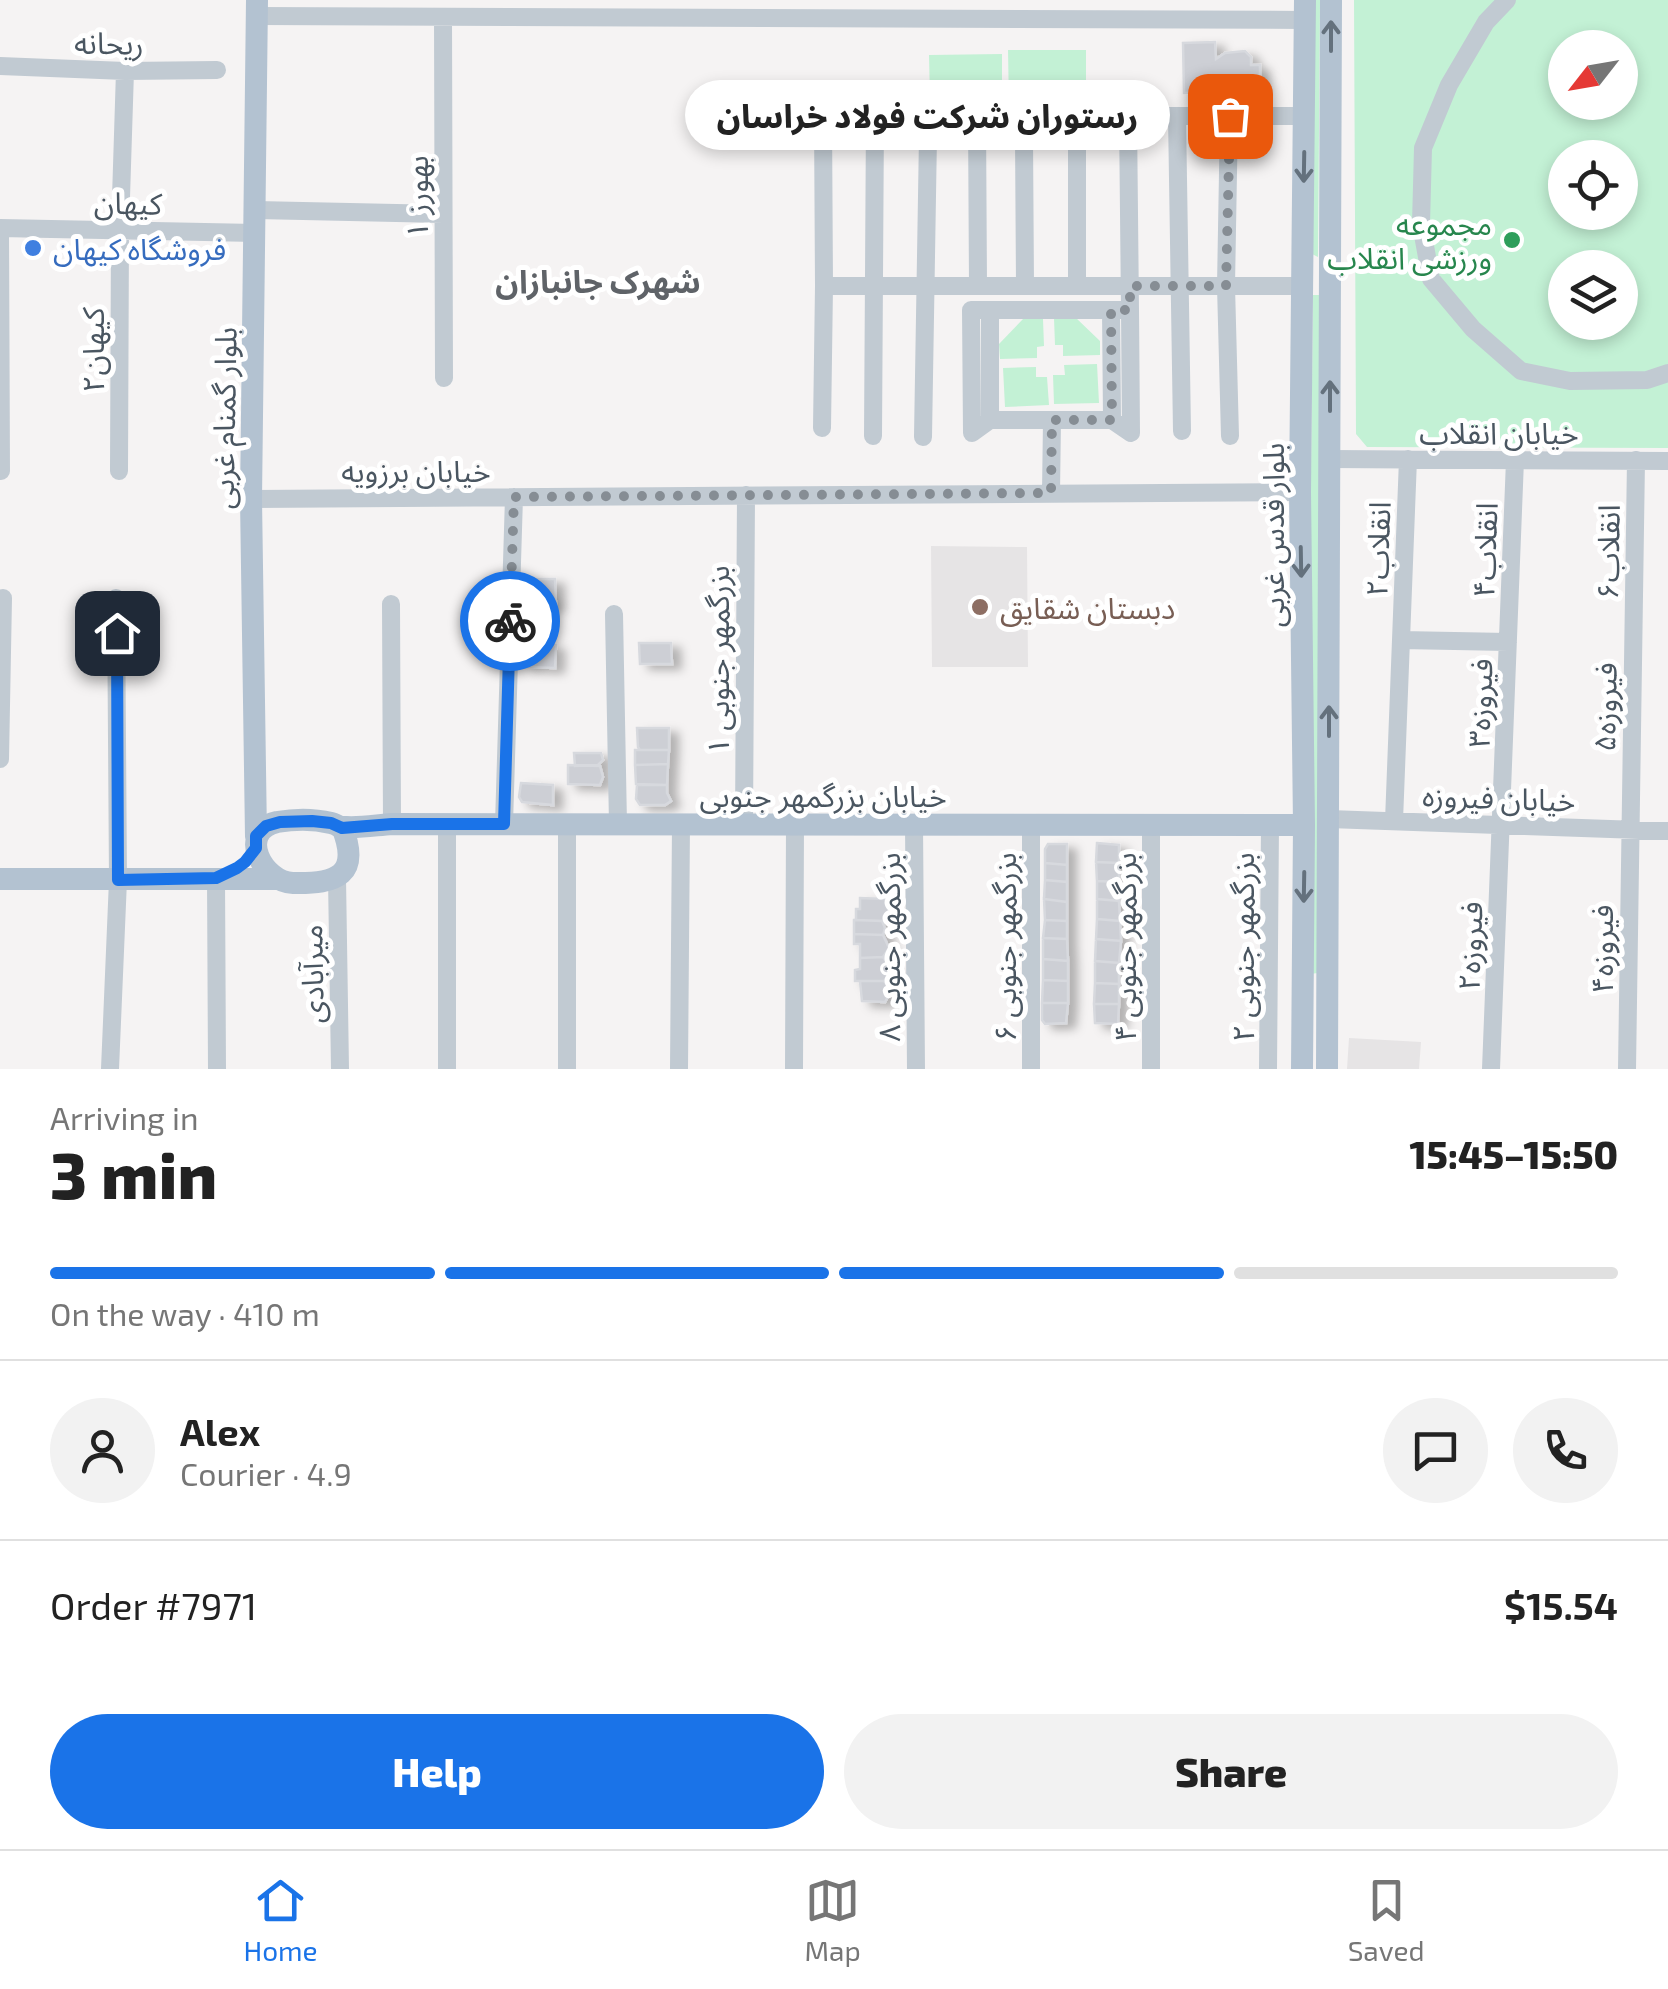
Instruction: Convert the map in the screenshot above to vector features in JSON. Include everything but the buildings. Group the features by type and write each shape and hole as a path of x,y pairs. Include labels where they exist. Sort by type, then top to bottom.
{"main road":[{"name":"بلوار قدس غربی","path":"1327,1069 1331,0"},
{"name":"بلوار گمنام غربی","path":"256,842 251,499 257,8"},
{"name":"بلوار قدس غربی","path":"1302,1069 1300,492 1306,10"},
{"path":"1303,280 1330,273"},
{"path":"216,878 237,868 266,826 280,822 312,821 342,828 348,864 337,878 288,883 266,868 256,842"},
{"name":"خیابان بزرگمهر جنوبی","path":"342,828 392,824 1304,825"},
{"path":"0,878 278,879"},
{"path":"1302,995 1327,995"}],"street":[{"path":"1186,0 1186,20"},
{"path":"1507,0 1486,22 1448,84 1423,148 1421,224 1431,279 1472,329 1522,370 1570,381 1647,380 1668,372"},
{"path":"257,8 443,17 483,9 1068,10 1186,20 1306,10"},
{"name":"بهورز ۱","path":"443,17 444,378"},
{"name":"ریحانه","path":"0,66 216,70"},
{"name":"کیهان۲","path":"119,472 125,70"},
{"path":"822,428 823,116 1305,116"},
{"path":"873,436 874,116"},
{"path":"977,116 978,286"},
{"path":"1077,116 1077,286"},
{"path":"1121,310 990,310 990,420 1112,420 1121,310 1130,286 1128,116"},
{"path":"1177,116 1182,432"},
{"path":"1230,116 1226,286 1230,436"},
{"path":"923,437 928,136"},
{"path":"1024,137 1024,286"},
{"name":"کیهان","path":"0,230 120,229 443,214"},
{"path":"0,230 1,471"},
{"path":"824,286 1226,286 1303,280"},
{"path":"1051,493 1052,420"},
{"name":"خیابان انقلاب","path":"1330,460 1668,460"},
{"name":"انقلاب۲","path":"1394,821 1408,460"},
{"name":"انقلاب۴","path":"1508,642 1514,460"},
{"name":"انقلاب۶","path":"1633,645 1636,460"},
{"name":"خیابان برزویه","path":"251,499 1300,492"},
{"name":"بزرگمهر جنوبی ۱","path":"744,824 746,496"},
{"path":"504,824 514,497"},
{"path":"0,759 3,598"},
{"path":"110,1069 118,880 116,598"},
{"path":"391,604 392,824"},
{"path":"614,614 618,824"},
{"path":"1401,640 1508,642"},
{"name":"فیروزه۳","path":"1502,825 1508,642"},
{"name":"فیروزه۵","path":"1630,830 1633,645"},
{"name":"خیابان فیروزه","path":"1328,819 1668,831"},
{"path":"447,824 448,1069"},
{"path":"566,824 567,1069"},
{"path":"679,1069 682,824"},
{"path":"794,1069 795,824"},
{"name":"بزرگمهر جنوبی ۸","path":"914,824 916,1069"},
{"name":"بزرگمهر جنوبی ۶","path":"1031,825 1032,1069"},
{"name":"بزرگمهر جنوبی ۴","path":"1151,825 1152,1069"},
{"name":"بزرگمهر جنوبی ۲","path":"1268,1069 1270,825"},
{"name":"فیروزه۲","path":"1492,1069 1502,825"},
{"name":"فیروزه۴","path":"1628,1069 1630,830"},
{"path":"216,878 218,1069"},
{"name":"میرآبادی","path":"337,878 340,1069"}],"shaded area":[{"name":"دبستان شقایق","path":"931,546 1027,547 1028,667 932,667"},
{"path":"1349,1038 1421,1042 1419,1069 1347,1069"}],"green space":[{"path":"1313,0 1320,0 1318,257 1312,254"},
{"name":"مجموعه ورزشی انقلاب","path":"1354,0 1668,0 1668,448 1367,447 1356,434"},
{"path":"1008,50 1086,50 1086,107 1009,107"},
{"path":"1002,54 1002,98 930,99 929,55"},
{"path":"1313,295 1322,295 1318,973 1310,974 1309,648"},
{"path":"1075,317 1100,341 1100,355 1063,356 1063,345 1055,345 1054,318"},
{"path":"1023,319 1043,319 1044,346 1037,347 1037,358 1000,359 999,344"},
{"path":"1097,364 1099,403 1054,404 1053,375 1065,375 1064,365"},
{"path":"1036,367 1036,377 1047,377 1049,405 1005,407 1003,368"}],"way so far":[{"path":"510,621 514,497 1051,493 1052,420 1112,420 1111,310 1130,310 1130,286 1226,286 1230,116"}],"place":[{"name":"رستوران شرکت فولاد خراسان","path":"1230,116"},
{"name":"مجموعه ورزشی انقلاب","path":"1512,240"},
{"name":"فروشگاه کیهان","path":"33,248"},
{"name":"دبستان شقایق","path":"980,607"}],"district":[{"name":"شهرک جانبازان","path":"598,280"}],"route":[{"path":"117,633 118,880 216,878 245,862 256,848 256,836 266,826 280,822 312,821 342,828 504,824 510,621"}]}
